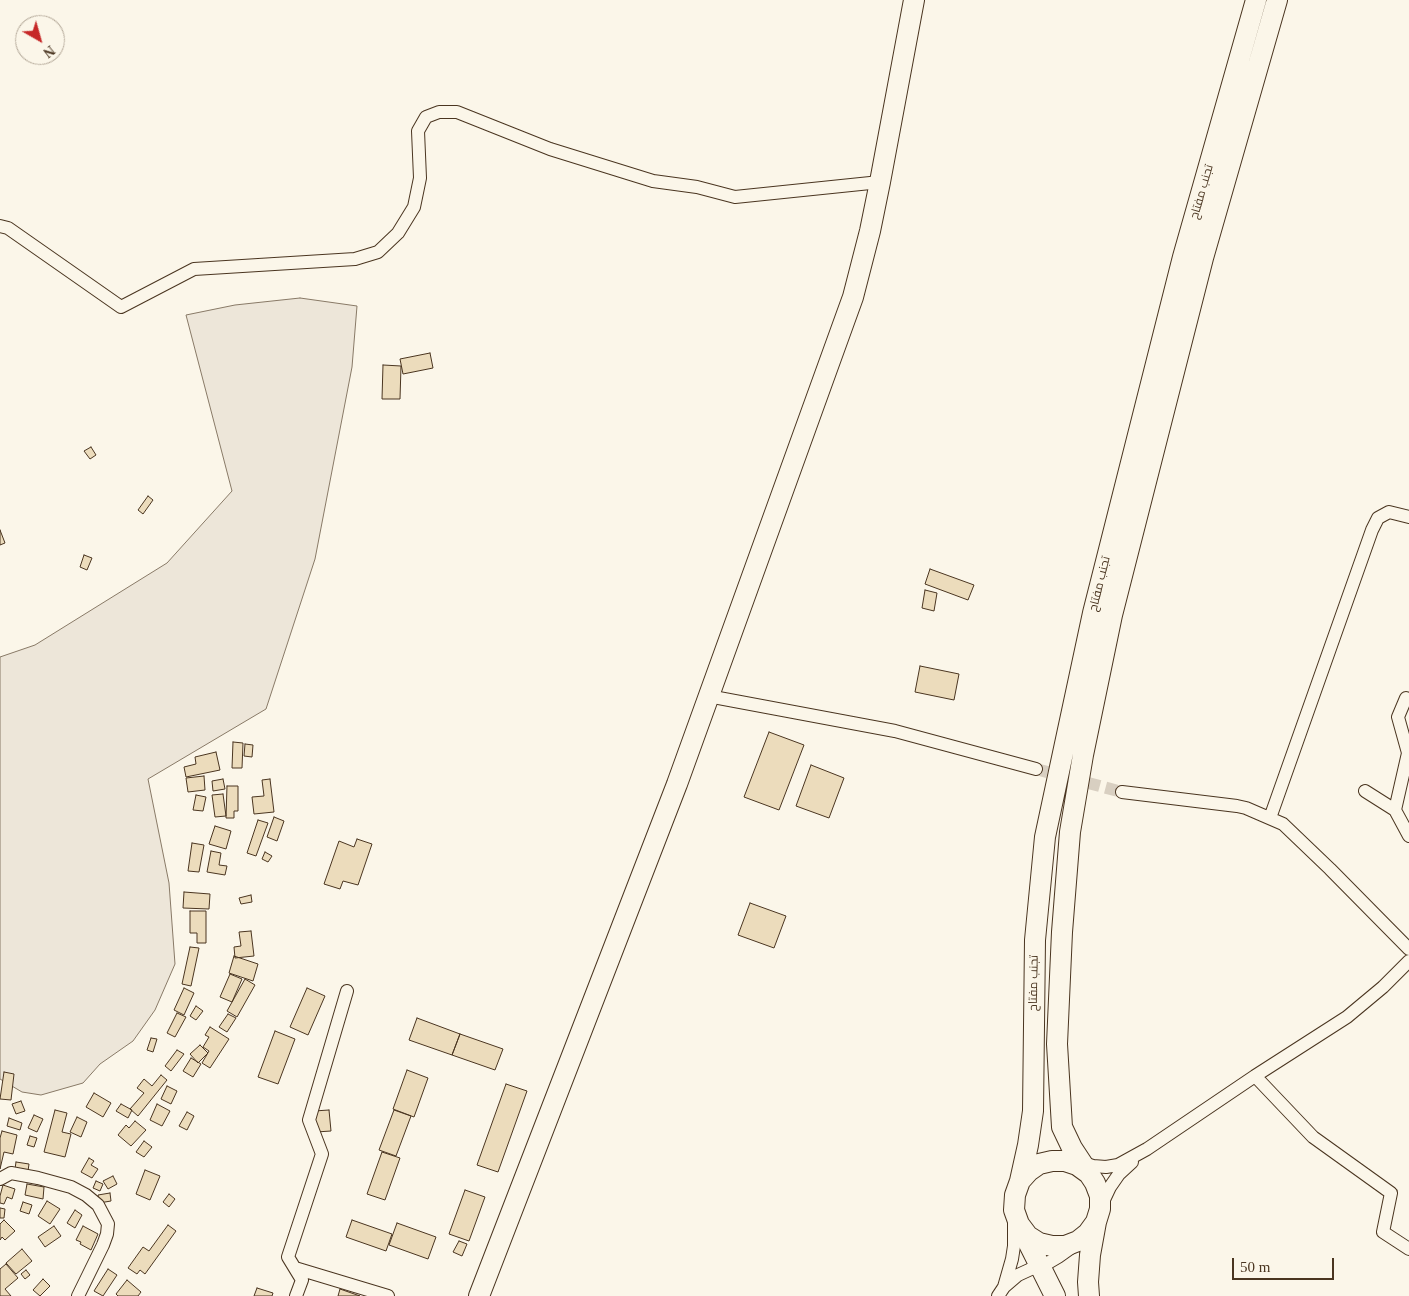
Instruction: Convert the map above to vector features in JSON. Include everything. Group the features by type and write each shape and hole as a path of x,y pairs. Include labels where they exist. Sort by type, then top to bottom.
{"main road":[{"path":"479,1296 673,794 853,297 870,231 914,0"},
{"name":"تجنب مفتاح","path":"1020,1181 1028,1145 1032,1111 1035,940 1045,837 1093,613 1183,257 1256,0"},
{"name":"تجنب مفتاح","path":"1078,1165 1062,1128 1057,1044 1062,932 1070,832 1083,755 1115,605 1203,258 1277,0"},
{"path":"1055,1296 1017,1217 1015,1195 1020,1181 1029,1171 1040,1164 1052,1161 1078,1165 1095,1183 1100,1196 1090,1255 1089,1296"},
{"path":"1017,1217 1028,1236 1039,1243 1065,1246 1078,1241 1088,1233 1098,1216"}],"street":[{"path":"0,226 8,228 121,307 194,270 355,260 378,252 398,233 414,207 420,178 418,131 426,117 438,112 457,112 550,148 653,181 697,187 735,197 880,182"},
{"path":"1270,818 1372,530 1378,518 1389,512 1409,517"},
{"path":"708,696 895,731 1036,769"},
{"path":"1395,810 1408,754 1398,717 1406,698"},
{"path":"1365,791 1395,810 1409,836"},
{"path":"1122,792 1237,806 1283,824 1409,949"},
{"path":"1078,1165 1106,1168 1118,1165 1147,1149 1255,1076 1347,1018 1383,987 1409,961"},
{"path":"296,1296 302,1280 288,1257 322,1154 309,1120 347,991"},
{"path":"1255,1076 1313,1137 1392,1193 1383,1232 1409,1249"},
{"path":"1098,1216 1104,1197 1119,1174 1147,1149"},
{"path":"0,1179 11,1172 71,1187 86,1195 98,1206 108,1224 107,1234 104,1246 78,1296"},
{"path":"1001,1291 1012,1259 1017,1217"},
{"path":"1001,1291 1018,1275 1041,1267 1058,1257 1078,1241"},
{"path":"295,1268 388,1296"}],"shaded area":[{"path":"300,298 357,306 352,367 315,559 266,709 148,779 169,883 175,964 155,1010 133,1041 100,1064 83,1083 41,1095 22,1092 0,1079 0,657 35,645 167,563 232,491 186,315 235,305"}],"building":[{"path":"430,353 433,368 403,374 400,359"},
{"path":"383,365 401,366 400,399 382,399"},
{"path":"91,447 96,455 90,459 84,451"},
{"path":"148,496 153,500 143,514 138,510"},
{"path":"0,530 5,543 0,545"},
{"path":"84,555 92,558 87,570 80,567"},
{"path":"930,569 974,585 968,600 925,584"},
{"path":"925,590 937,593 934,611 922,608"},
{"path":"920,666 959,674 954,700 915,692"},
{"path":"769,732 804,745 779,810 744,797"},
{"path":"233,742 243,743 242,768 232,768"},
{"path":"245,744 253,745 252,757 244,756"},
{"path":"216,752 220,770 186,777 184,767 196,764 195,757"},
{"path":"811,765 844,778 829,818 796,806"},
{"path":"204,776 205,790 188,792 186,778"},
{"path":"223,779 225,789 213,791 212,781"},
{"path":"270,779 274,812 254,814 252,797 264,796 262,780"},
{"path":"227,786 238,786 238,811 234,811 234,818 226,818"},
{"path":"223,794 226,816 215,817 212,795"},
{"path":"196,795 206,797 203,811 193,810"},
{"path":"274,817 284,821 277,841 267,837"},
{"path":"258,820 268,823 256,856 247,853"},
{"path":"215,826 231,831 226,849 209,844"},
{"path":"357,839 372,844 358,885 343,881 340,889 324,884 339,841 354,847"},
{"path":"192,843 204,845 199,872 188,871"},
{"path":"211,851 221,853 219,865 227,866 225,875 207,872"},
{"path":"265,852 272,856 268,862 262,859"},
{"path":"184,892 210,894 209,909 183,908"},
{"path":"251,895 252,902 241,904 239,898"},
{"path":"750,903 786,916 774,948 738,935"},
{"path":"190,911 206,911 206,943 197,943 197,933 190,933"},
{"path":"251,931 254,956 235,958 234,947 241,946 239,932"},
{"path":"190,947 199,948 191,986 182,984"},
{"path":"234,956 258,964 253,981 229,973"},
{"path":"230,974 242,979 232,1002 220,997"},
{"path":"245,979 255,985 237,1017 227,1011"},
{"path":"184,988 194,993 184,1015 174,1010"},
{"path":"307,988 325,996 308,1035 290,1027"},
{"path":"196,1006 203,1011 196,1020 190,1016"},
{"path":"177,1013 186,1017 175,1037 167,1033"},
{"path":"228,1014 236,1018 227,1032 219,1027"},
{"path":"417,1018 460,1034 452,1055 409,1040"},
{"path":"210,1027 229,1039 210,1068 202,1063 209,1051 203,1047 209,1037 205,1035"},
{"path":"275,1031 295,1039 278,1084 258,1077"},
{"path":"460,1034 503,1049 495,1070 452,1055"},
{"path":"151,1038 157,1039 153,1052 147,1050"},
{"path":"200,1045 208,1053 198,1063 190,1054"},
{"path":"177,1050 184,1054 171,1071 165,1066"},
{"path":"191,1058 201,1064 193,1077 183,1071"},
{"path":"407,1070 428,1078 414,1117 393,1109"},
{"path":"4,1072 14,1074 11,1100 0,1099"},
{"path":"161,1075 167,1080 138,1116 130,1109 144,1093 137,1088 144,1079 152,1086"},
{"path":"506,1084 527,1091 498,1172 477,1165"},
{"path":"167,1086 177,1091 171,1104 161,1099"},
{"path":"94,1093 111,1103 103,1117 86,1107"},
{"path":"21,1101 25,1111 16,1114 12,1104"},
{"path":"121,1104 132,1110 128,1118 116,1111"},
{"path":"157,1104 170,1111 162,1126 150,1120"},
{"path":"55,1110 67,1113 62,1132 71,1134 65,1157 44,1152"},
{"path":"329,1110 331,1131 316,1132 314,1111"},
{"path":"394,1110 411,1116 396,1156 379,1150"},
{"path":"187,1112 194,1116 187,1130 179,1126"},
{"path":"34,1115 43,1119 37,1132 28,1128"},
{"path":"77,1117 87,1122 81,1137 70,1132"},
{"path":"9,1118 22,1123 20,1130 7,1126"},
{"path":"135,1121 146,1130 131,1146 118,1135 126,1125 129,1128"},
{"path":"2,1131 17,1135 13,1154 4,1152 0,1169 0,1138"},
{"path":"30,1136 37,1138 34,1147 27,1145"},
{"path":"144,1141 152,1147 144,1157 136,1152"},
{"path":"382,1152 400,1158 385,1200 367,1194"},
{"path":"89,1158 94,1161 91,1165 98,1169 92,1178 81,1172"},
{"path":"16,1162 29,1164 28,1171 15,1169"},
{"path":"145,1170 160,1176 150,1200 136,1194"},
{"path":"113,1176 117,1184 108,1189 103,1181"},
{"path":"96,1181 103,1184 100,1191 93,1188"},
{"path":"27,1184 44,1187 43,1199 25,1195"},
{"path":"3,1185 15,1189 12,1199 7,1197 4,1204 0,1203"},
{"path":"465,1190 485,1197 469,1241 449,1234"},
{"path":"110,1193 111,1201 99,1203 98,1195"},
{"path":"169,1194 175,1199 169,1207 163,1202"},
{"path":"47,1201 60,1209 50,1224 38,1216"},
{"path":"23,1202 32,1205 29,1214 20,1211"},
{"path":"0,1208 5,1209 4,1218 0,1218"},
{"path":"75,1210 82,1215 75,1228 67,1223"},
{"path":"4,1220 15,1231 5,1240 2,1237 0,1240 0,1224"},
{"path":"352,1220 392,1234 386,1251 346,1237"},
{"path":"397,1223 436,1237 428,1259 389,1245"},
{"path":"168,1225 176,1231 145,1274 140,1270 137,1274 128,1268 143,1247 149,1251"},
{"path":"54,1226 61,1236 45,1247 38,1237"},
{"path":"83,1226 98,1234 91,1250 76,1240"},
{"path":"459,1241 467,1244 462,1256 453,1252"},
{"path":"22,1249 32,1261 16,1274 6,1263"},
{"path":"6,1264 18,1278 5,1289 11,1296 0,1296 0,1269"},
{"path":"108,1269 117,1275 103,1296 94,1291"},
{"path":"26,1270 30,1275 25,1279 21,1274"},
{"path":"43,1279 50,1286 40,1296 33,1290"},
{"path":"127,1280 141,1292 138,1296 118,1296 116,1294"},
{"path":"257,1288 273,1293 272,1296 254,1296"},
{"path":"340,1289 360,1296 338,1296"}],"tunnel":[{"path":"1036,769 1122,792"}]}
